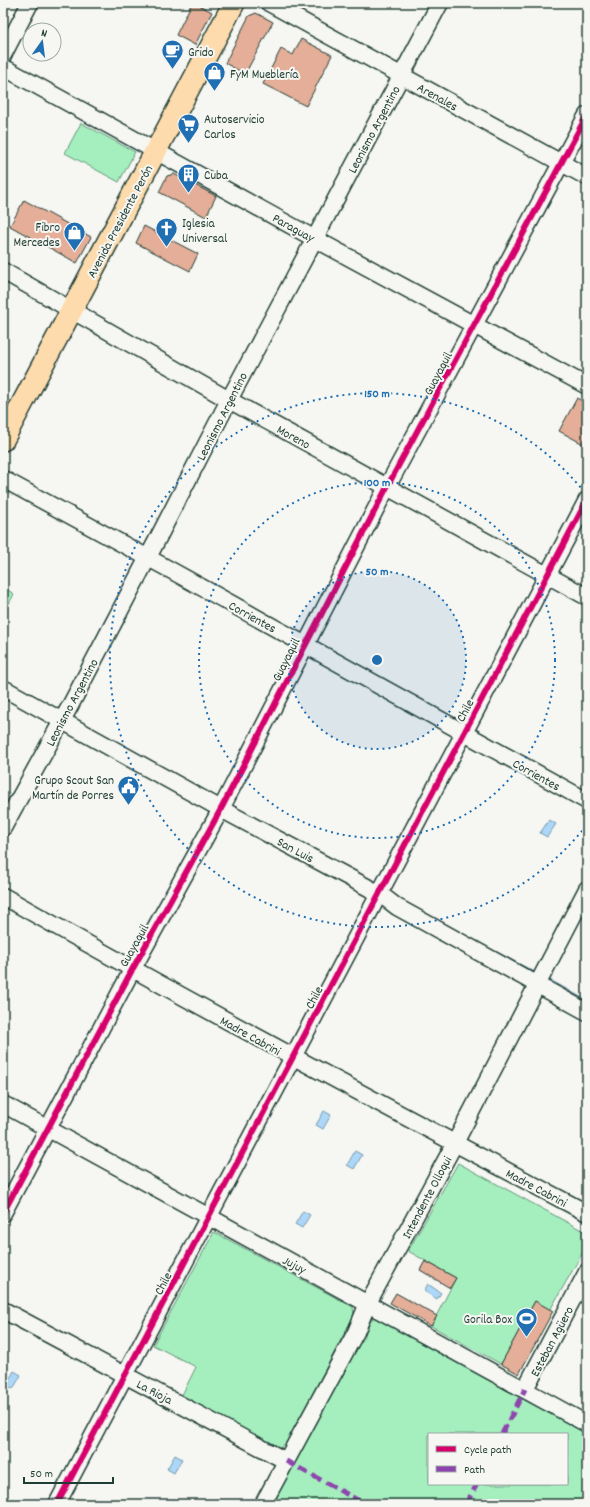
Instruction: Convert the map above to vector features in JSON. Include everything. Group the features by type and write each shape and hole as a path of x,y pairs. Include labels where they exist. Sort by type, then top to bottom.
{"main road":[{"name":"Avenida Presidente Perón","path":"3,440 234,3"}],"street":[{"path":"3,55 30,3"},
{"name":"Arenales","path":"269,3 587,177"},
{"name":"Leonismo Argentino","path":"3,828 148,558 314,238 440,3"},
{"name":"Paraguay","path":"3,67 474,326 587,386"},
{"name":"Guayaquil","path":"3,1213 49,1130 132,970 221,809 387,487 587,115"},
{"name":"Moreno","path":"3,271 229,400 587,597"},
{"name":"Corrientes","path":"3,479 587,801"},
{"name":"Chile","path":"57,1504 587,500"},
{"name":"San Luis","path":"3,688 221,809 380,894 397,907 540,978 587,1012"},
{"name":"Intendente Olloqui","path":"263,1504 356,1332 368,1303 455,1143 587,889"},
{"name":"Madre Cabrini","path":"3,896 132,970 587,1213"},
{"name":"Jujuy","path":"3,1104 587,1424"},
{"name":"Esteban Agüero","path":"525,1389 587,1272"},
{"name":"La Rioja","path":"3,1310 286,1461"}],"green space":[{"path":"81,123 135,152 119,182 65,153"},
{"path":"3,587 14,594 3,615"},
{"path":"458,1163 587,1233 587,1245 550,1310 535,1301 501,1364 431,1326 456,1278 408,1251"},
{"path":"214,1232 353,1307 354,1315 287,1442 280,1448 181,1397 196,1367 153,1345"},
{"path":"375,1317 384,1318 587,1431 587,1504 271,1504 372,1319"}],"water":[{"path":"549,820 556,824 547,837 540,833"},
{"path":"324,1111 331,1115 323,1129 316,1125"},
{"path":"355,1151 362,1155 354,1169 347,1165"},
{"path":"303,1211 310,1215 302,1228 295,1224"},
{"path":"428,1284 441,1293 437,1299 424,1291"},
{"path":"14,1371 21,1375 13,1389 6,1385"},
{"path":"175,1455 182,1459 174,1473 167,1469"}],"building":[{"path":"192,3 195,3 212,12 195,45 176,35"},
{"path":"256,13 273,22 245,74 225,63 249,16"},
{"path":"301,39 332,55 306,106 263,84 281,49 293,55"},
{"name":"Cuba","path":"174,174 216,196 206,217 159,192 167,176"},
{"path":"24,200 91,237 77,263 10,226"},
{"name":"Iglesia Universal","path":"144,226 198,254 190,271 136,243"},
{"path":"577,398 587,404 587,446 559,431"},
{"path":"425,1261 456,1278 450,1288 420,1270"},
{"path":"396,1293 437,1316 431,1326 390,1303"},
{"name":"Gorila Box","path":"535,1301 553,1311 519,1374 501,1364"}],"waterway":[{"path":"496,953 538,975"},
{"path":"546,979 587,1002"}],"marked path":[{"path":"503,1433 525,1389"},
{"path":"286,1461 365,1504"},
{"path":"466,1504 476,1485"}],"cycle path":[{"path":"3,1213 132,970 221,809 387,487 587,115"},
{"path":"57,1504 587,500"}],"place":[{"name":"Grido","path":"173,70"},
{"name":"FyM Mueblería","path":"214,92"},
{"name":"Autoservicio Carlos","path":"189,144"},
{"name":"Cuba","path":"188,194"},
{"name":"Iglesia Universal","path":"167,248"},
{"name":"Fibro Mercedes","path":"75,252"},
{"name":"Grupo Scout San Martín de Porres","path":"129,806"},
{"name":"Gorila Box","path":"527,1338"}]}
